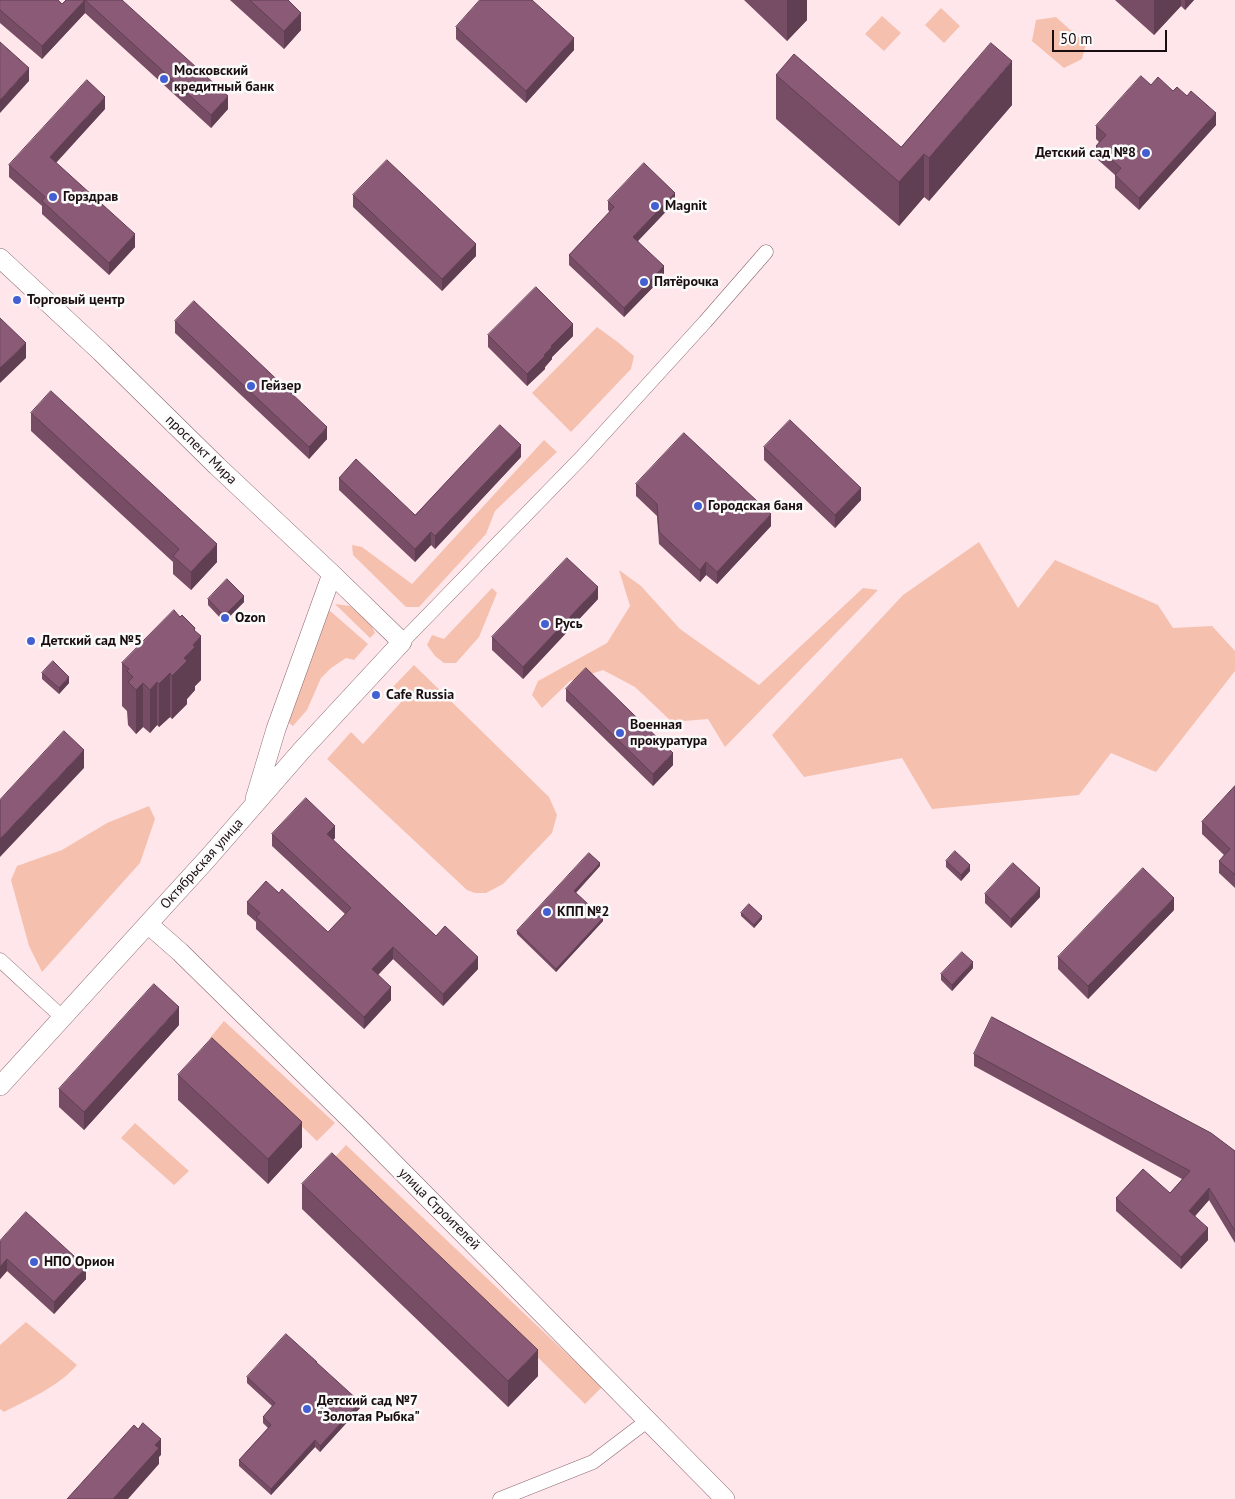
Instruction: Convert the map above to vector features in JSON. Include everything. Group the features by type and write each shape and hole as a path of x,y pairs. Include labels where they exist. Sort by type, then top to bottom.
{"street":[{"path":"402,642 582,457 766,252"},
{"name":"проспект Мира","path":"0,258 101,352 217,466 402,642"},
{"path":"252,808 276,729 332,574"},
{"name":"Октябрьская улица","path":"0,1086 148,924 302,750 402,642"},
{"path":"276,729 302,750"},
{"name":"улица Строителей","path":"148,924 180,952 356,1125 725,1499"},
{"path":"0,960 63,1018"},
{"path":"502,1499 593,1462 647,1421"}],"shaded area":[{"path":"941,8 960,26 944,43 925,25"},
{"path":"882,16 901,33 884,51 865,34"},
{"path":"1056,17 1086,44 1082,59 1064,68 1032,41 1036,20"},
{"path":"597,327 634,356 631,369 571,432 532,393"},
{"path":"544,440 557,452 495,511 486,534 419,607 406,607 353,555 352,545 362,547 412,584"},
{"path":"979,542 1018,608 1055,560 1158,605 1173,628 1212,626 1235,651 1235,671 1156,772 1111,753 1079,795 932,809 902,758 804,777 772,735 903,595"},
{"path":"619,570 641,586 680,629 759,685 863,588 878,590 725,747 708,719 672,722 635,687 603,670 570,681 542,708 532,695 538,681 607,643 630,606"},
{"path":"492,588 497,593 479,637 456,663 444,663 435,656 427,645 432,635 444,639"},
{"path":"335,604 350,606 371,624 375,633 370,638"},
{"path":"329,610 368,644 354,660 346,658 331,668 321,678 307,710 293,726 289,723 290,715"},
{"path":"414,665 549,797 557,815 552,833 503,884 486,893 475,893 467,890 327,759 351,732 363,744 403,700 391,689"},
{"path":"149,806 155,819 140,863 42,972 29,946 11,880 17,866 62,850 107,823"},
{"path":"224,1021 335,1123 317,1141 210,1038"},
{"path":"135,1123 189,1171 174,1185 121,1138"},
{"path":"346,1145 602,1387 585,1404 335,1157"},
{"path":"26,1322 77,1365 52,1386 4,1412 0,1409 0,1345"}],"building":[{"path":"0,0 58,0 62,4 66,0 85,0 42,46 0,10"},
{"path":"85,0 122,0 228,96 211,115"},
{"path":"250,0 288,0 301,13 284,31"},
{"path":"480,0 532,0 574,38 526,91 456,27"},
{"path":"0,42 29,68 0,100"},
{"path":"991,43 1012,61 929,158 924,154 899,182 776,75 794,54 901,147"},
{"name":"Детский сад №8","path":"1141,76 1151,85 1158,77 1173,91 1177,87 1187,96 1191,91 1216,113 1139,198 1115,175 1121,168 1096,146 1106,135 1096,126"},
{"path":"87,80 105,97 50,157 135,234 109,263 42,201 45,197 9,165"},
{"path":"387,160 476,244 442,279 353,195"},
{"path":"644,163 675,193 633,237 664,266 624,308 569,255 614,207 608,201"},
{"path":"536,287 573,324 527,374 488,335"},
{"name":"Гейзер","path":"194,301 327,427 309,447 175,321"},
{"path":"0,318 26,343 0,368"},
{"path":"51,391 217,544 191,572 173,556 179,549 31,413"},
{"name":"Городская баня","path":"790,420 861,488 835,515 764,447"},
{"path":"500,425 521,445 435,536 431,532 415,549 339,478 356,459 415,515"},
{"name":"Городская баня","path":"684,433 771,514 717,572 706,562 700,570 659,532 657,504 636,484"},
{"name":"Русь","path":"567,558 598,587 523,667 492,637"},
{"path":"227,579 244,596 224,616 208,599"},
{"path":"174,610 180,617 182,615 201,636 193,645 195,647 184,658 187,661 172,676 170,673 159,684 157,682 150,690 143,683 136,690 128,682 133,677 127,671 129,669 122,663"},
{"path":"53,661 69,677 59,688 42,673"},
{"name":"Военная прокуратура","path":"586,668 673,753 653,774 566,689"},
{"path":"64,731 84,750 0,839 0,800"},
{"path":"1235,786 1235,875 1219,861 1230,849 1202,822"},
{"path":"306,798 335,826 327,834 436,936 445,926 478,957 443,994 393,947 372,969 391,987 364,1017 256,917 260,913 247,902 266,881 279,893 282,889 328,932 351,908 272,834"},
{"path":"955,851 970,865 961,875 946,861"},
{"name":"КПП №2","path":"589,853 600,863 574,891 603,918 556,969 517,931"},
{"path":"1013,863 1040,888 1011,919 985,894"},
{"path":"1143,868 1174,898 1088,986 1058,957"},
{"path":"749,904 762,916 754,925 741,913"},
{"path":"962,952 973,962 952,985 941,974"},
{"path":"154,984 179,1007 84,1112 59,1089"},
{"path":"992,1017 1211,1133 1235,1151 1235,1231 1209,1188 1189,1211 1208,1228 1181,1257 1116,1198 1143,1169 1170,1193 1190,1171 974,1054"},
{"path":"212,1038 302,1122 268,1159 178,1075"},
{"path":"332,1153 538,1350 508,1381 302,1184"},
{"name":"НПО Орион","path":"26,1212 86,1267 54,1302 7,1259 0,1267 0,1241"},
{"path":"286,1334 360,1402 320,1446 315,1440 271,1489 239,1460 271,1425 263,1417 275,1403 247,1377"},
{"path":"143,1423 161,1439 155,1445 159,1448 113,1499 67,1499 134,1425 138,1429"}],"place":[{"name":"Московский кредитный банк","path":"164,79"},
{"name":"Детский сад №8","path":"1146,153"},
{"name":"Горздрав","path":"53,197"},
{"name":"Magnit","path":"655,206"},
{"name":"Пятёрочка","path":"644,282"},
{"name":"Торговый центр","path":"17,300"},
{"name":"Гейзер","path":"251,386"},
{"name":"Городская баня","path":"698,506"},
{"name":"Ozon","path":"225,618"},
{"name":"Русь","path":"545,624"},
{"name":"Детский сад №5","path":"31,641"},
{"name":"Cafe Russia","path":"376,695"},
{"name":"Военная прокуратура","path":"620,733"},
{"name":"КПП №2","path":"547,912"},
{"name":"НПО Орион","path":"34,1262"},
{"name":"Детский сад №7 \"Золотая Рыбка\"","path":"307,1409"}]}
